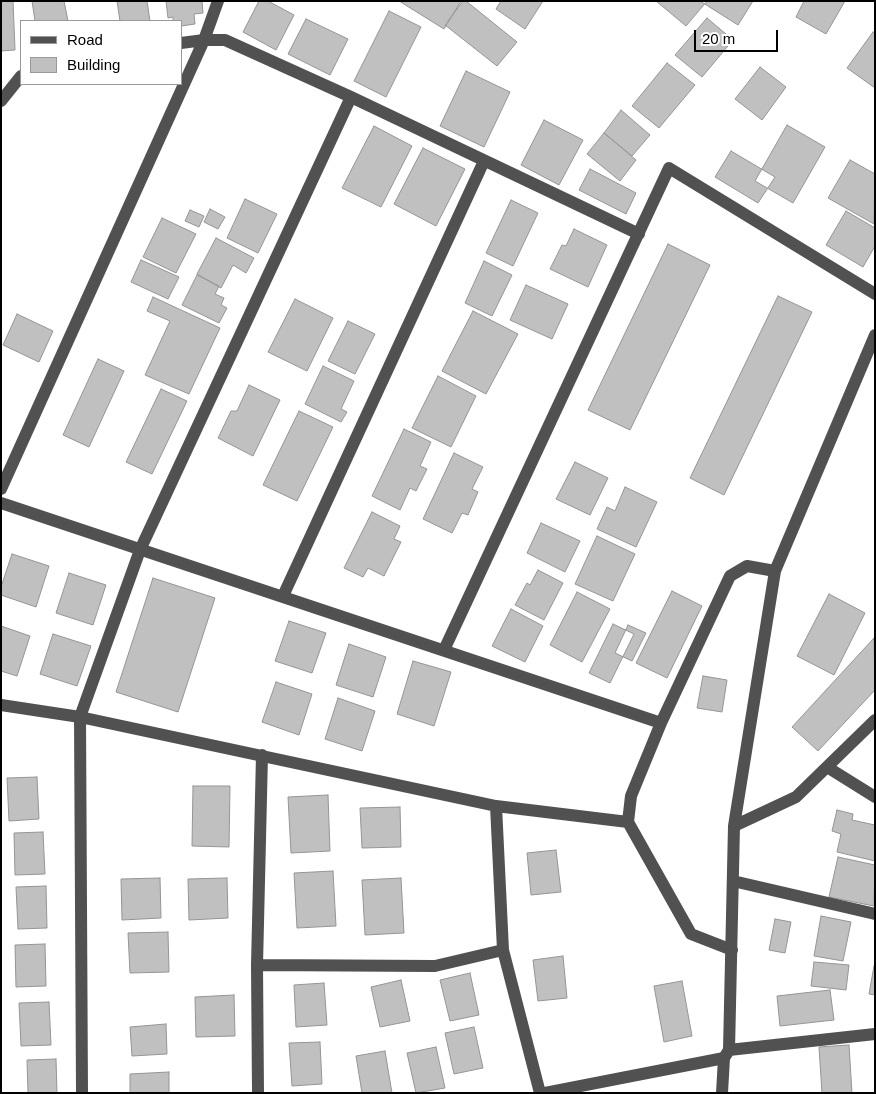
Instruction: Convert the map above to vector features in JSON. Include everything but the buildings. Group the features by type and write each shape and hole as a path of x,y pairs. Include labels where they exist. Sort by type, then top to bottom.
{"street":[{"path":"1,489 204,40 218,1"},
{"path":"182,43 225,40 352,97 484,162 639,234"},
{"path":"1,101 20,77"},
{"path":"82,1093 80,717 140,550 352,97"},
{"path":"283,596 484,162"},
{"path":"444,650 669,168 875,294"},
{"path":"722,1093 732,950 734,826 774,571 875,334"},
{"path":"1,503 661,723"},
{"path":"732,950 691,934 628,822 631,796 661,723 730,576 747,566 774,571"},
{"path":"1,704 80,717 496,806 628,822"},
{"path":"734,826 796,797 875,720"},
{"path":"258,1093 257,965 262,755"},
{"path":"827,767 875,797"},
{"path":"496,806 503,950 540,1093"},
{"path":"733,881 875,914"},
{"path":"257,965 435,966 503,950"},
{"path":"545,1093 726,1054 875,1034"}]}
